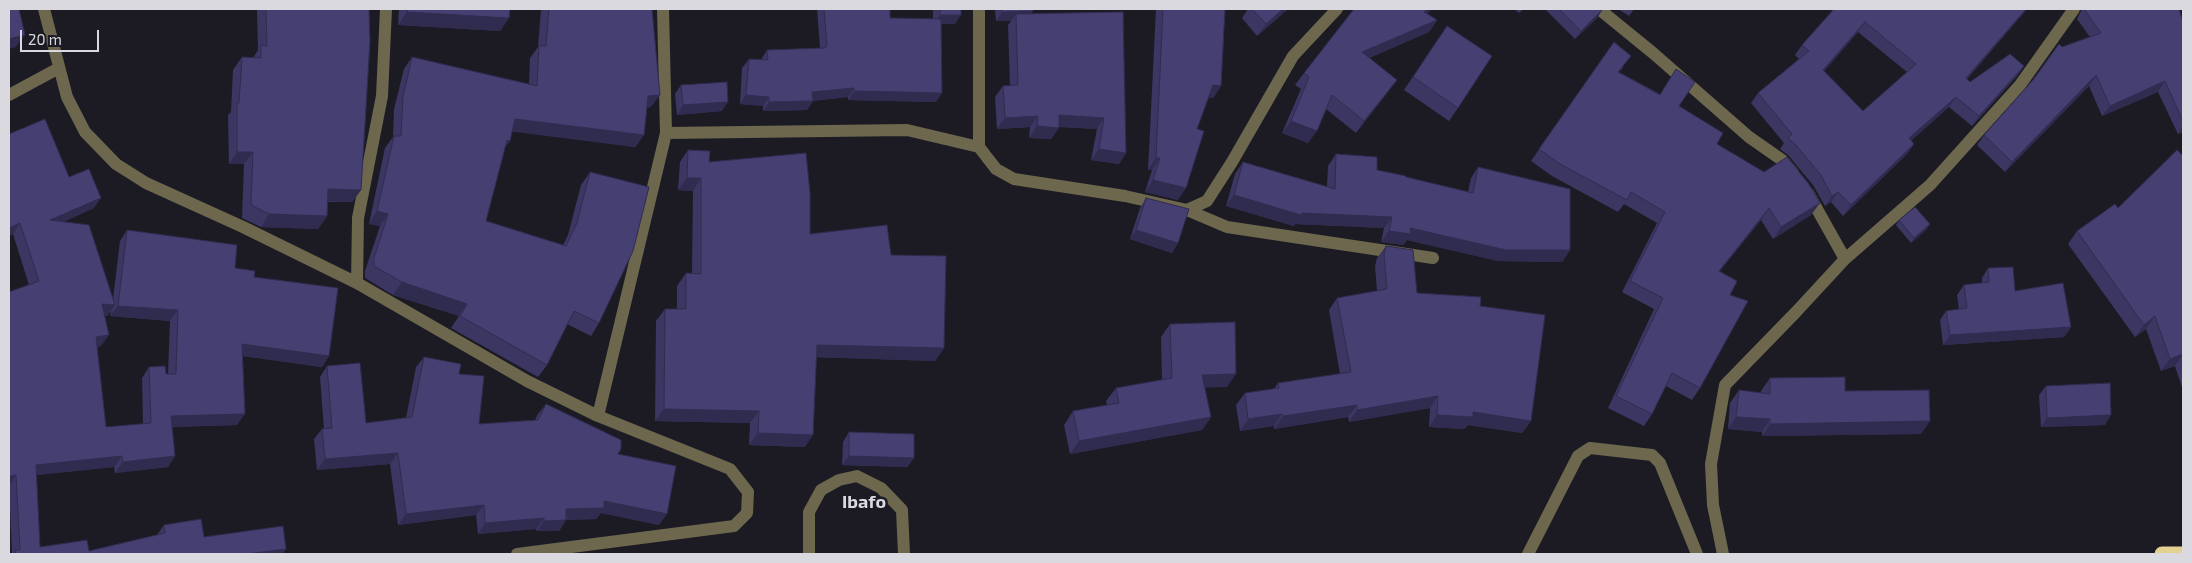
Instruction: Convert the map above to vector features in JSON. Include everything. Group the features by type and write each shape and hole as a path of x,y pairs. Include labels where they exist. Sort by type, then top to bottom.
{"highway":[{"path":"2162,554 2183,554"}],"street":[{"path":"44,9 67,97 85,132 116,164 146,183 243,227 357,283 527,381 598,416 730,469 748,492 747,513 734,526 517,554"},
{"path":"357,283 358,218 382,96 386,9"},
{"path":"598,416 666,132 663,9"},
{"path":"979,9 979,148"},
{"path":"1187,210 1207,201 1232,162 1292,56 1337,9"},
{"path":"1599,9 1653,53 1749,138 1782,160 1807,190 1845,259"},
{"path":"1724,554 1713,505 1711,464 1725,385 1845,259 1930,185 2020,85 2074,9"},
{"path":"9,95 59,68"},
{"path":"666,132 907,130 979,148 996,169 1014,179 1124,196 1187,210 1227,227 1432,258"},
{"path":"1528,554 1575,461 1578,456 1590,448 1652,455 1660,463 1697,554"},
{"path":"809,554 809,512 821,490 839,480 856,476 882,488 902,510 904,554"}],"building":[{"path":"9,9 19,9 25,35 9,39"},
{"path":"266,9 369,9 370,41 361,190 328,189 327,216 269,214 251,205 253,152 237,152 237,103 239,103 242,57 261,58 261,45 267,46"},
{"path":"408,9 510,9 509,18 407,12"},
{"path":"549,9 652,9 660,95 648,96 644,135 515,119 510,141 507,140 486,221 566,246 577,223 590,172 649,187 633,251 599,323 574,311 547,365 460,316 467,304 402,282 374,266 374,258 388,214 377,211 394,136 401,136 403,97 412,57 537,86 539,46 546,46"},
{"path":"824,9 890,9 890,18 941,19 942,93 854,91 854,88 812,92 813,101 769,102 769,97 746,95 749,59 768,60 767,50 825,48 827,46"},
{"path":"940,9 961,9 961,15 940,15"},
{"path":"1002,9 1033,9 1033,11 1002,12"},
{"path":"1163,9 1225,9 1221,86 1213,85 1197,129 1204,131 1186,188 1153,180 1160,158 1156,158"},
{"path":"1252,9 1283,9 1266,24"},
{"path":"1354,9 1428,9 1424,12 1437,20 1362,52 1397,80 1364,121 1332,95 1317,131 1291,121 1309,77 1304,73"},
{"path":"1559,9 1603,9 1581,31"},
{"path":"1834,9 2026,9 1966,78 1970,82 2010,54 2024,66 1979,116 1956,97 1909,138 1914,144 1851,205 1838,192 1832,196 1821,175 1788,138 1792,134 1758,93 1809,51 1802,45","holes":["1865,22 1916,64 1863,111 1823,70"]},
{"path":"2084,9 2179,9 2183,22 2183,121 2165,81 2110,106 2096,75 2012,162 1984,135 2033,80 2059,44 2062,47 2101,33"},
{"path":"1123,12 1126,153 1099,149 1104,118 1059,115 1059,128 1037,126 1038,116 1005,118 1003,86 1018,85 1016,14"},
{"path":"1447,26 1492,56 1458,108 1413,77"},
{"path":"1614,42 1631,56 1618,72 1660,95 1676,69 1695,82 1679,106 1723,133 1717,144 1764,172 1787,157 1808,183 1820,203 1781,227 1769,208 1719,271 1737,281 1730,295 1748,301 1700,388 1672,373 1652,414 1616,396 1663,298 1630,281 1665,212 1631,192 1627,200 1560,164 1539,149"},
{"path":"727,82 728,102 683,105 681,85"},
{"path":"45,119 69,177 89,169 101,198 50,220 89,225 115,305 102,304 109,335 96,337 106,427 151,423 149,367 165,366 166,374 176,374 178,310 118,306 127,230 237,245 235,268 255,271 254,277 338,288 329,356 242,344 245,414 171,416 175,456 123,462 122,456 36,465 40,547 87,540 89,551 165,533 164,525 201,519 204,537 283,526 286,549 246,554 16,554 15,550 20,550 16,475 9,476 9,292 39,281 20,223 9,228 9,134"},
{"path":"688,150 710,151 709,162 806,153 810,193 810,234 887,225 891,255 946,256 944,348 817,345 813,435 758,433 759,411 664,409 665,309 686,309 686,273 701,274 701,178 687,178"},
{"path":"2177,150 2183,156 2183,354 2170,359 2155,316 2144,325 2077,231 2115,204 2118,208"},
{"path":"1336,154 1377,157 1377,170 1473,193 1478,167 1570,189 1570,250 1506,250 1410,228 1411,234 1389,231 1392,217 1302,213 1301,215 1234,195 1243,162 1335,189"},
{"path":"1146,198 1189,209 1178,243 1136,230"},
{"path":"1915,207 1930,224 1914,238 1899,220"},
{"path":"1386,246 1413,250 1417,293 1481,297 1480,306 1545,315 1531,421 1473,412 1473,417 1437,415 1438,396 1357,410 1357,405 1248,419 1245,393 1279,388 1278,383 1351,372 1337,298 1387,289 1384,254"},
{"path":"2013,267 2015,291 2063,283 2071,327 1950,335 1946,311 1967,308 1964,285 1989,282 1988,268"},
{"path":"1235,322 1236,374 1202,375 1211,417 1079,441 1073,411 1119,403 1116,388 1172,378 1170,324"},
{"path":"424,357 461,364 459,374 484,376 479,424 538,420 546,404 621,440 621,449 618,454 676,466 667,514 604,501 604,508 566,509 566,520 544,521 544,518 485,523 484,505 406,514 398,453 325,459 322,429 332,428 327,366 360,363 366,423 412,417"},
{"path":"1845,377 1845,391 1929,390 1930,421 1770,424 1770,419 1736,417 1739,390 1770,394 1770,378"},
{"path":"2110,383 2111,415 2047,418 2046,386"},
{"path":"849,432 914,434 914,458 849,456"}],"district":[{"name":"Ibafo","path":"864,502"}]}
